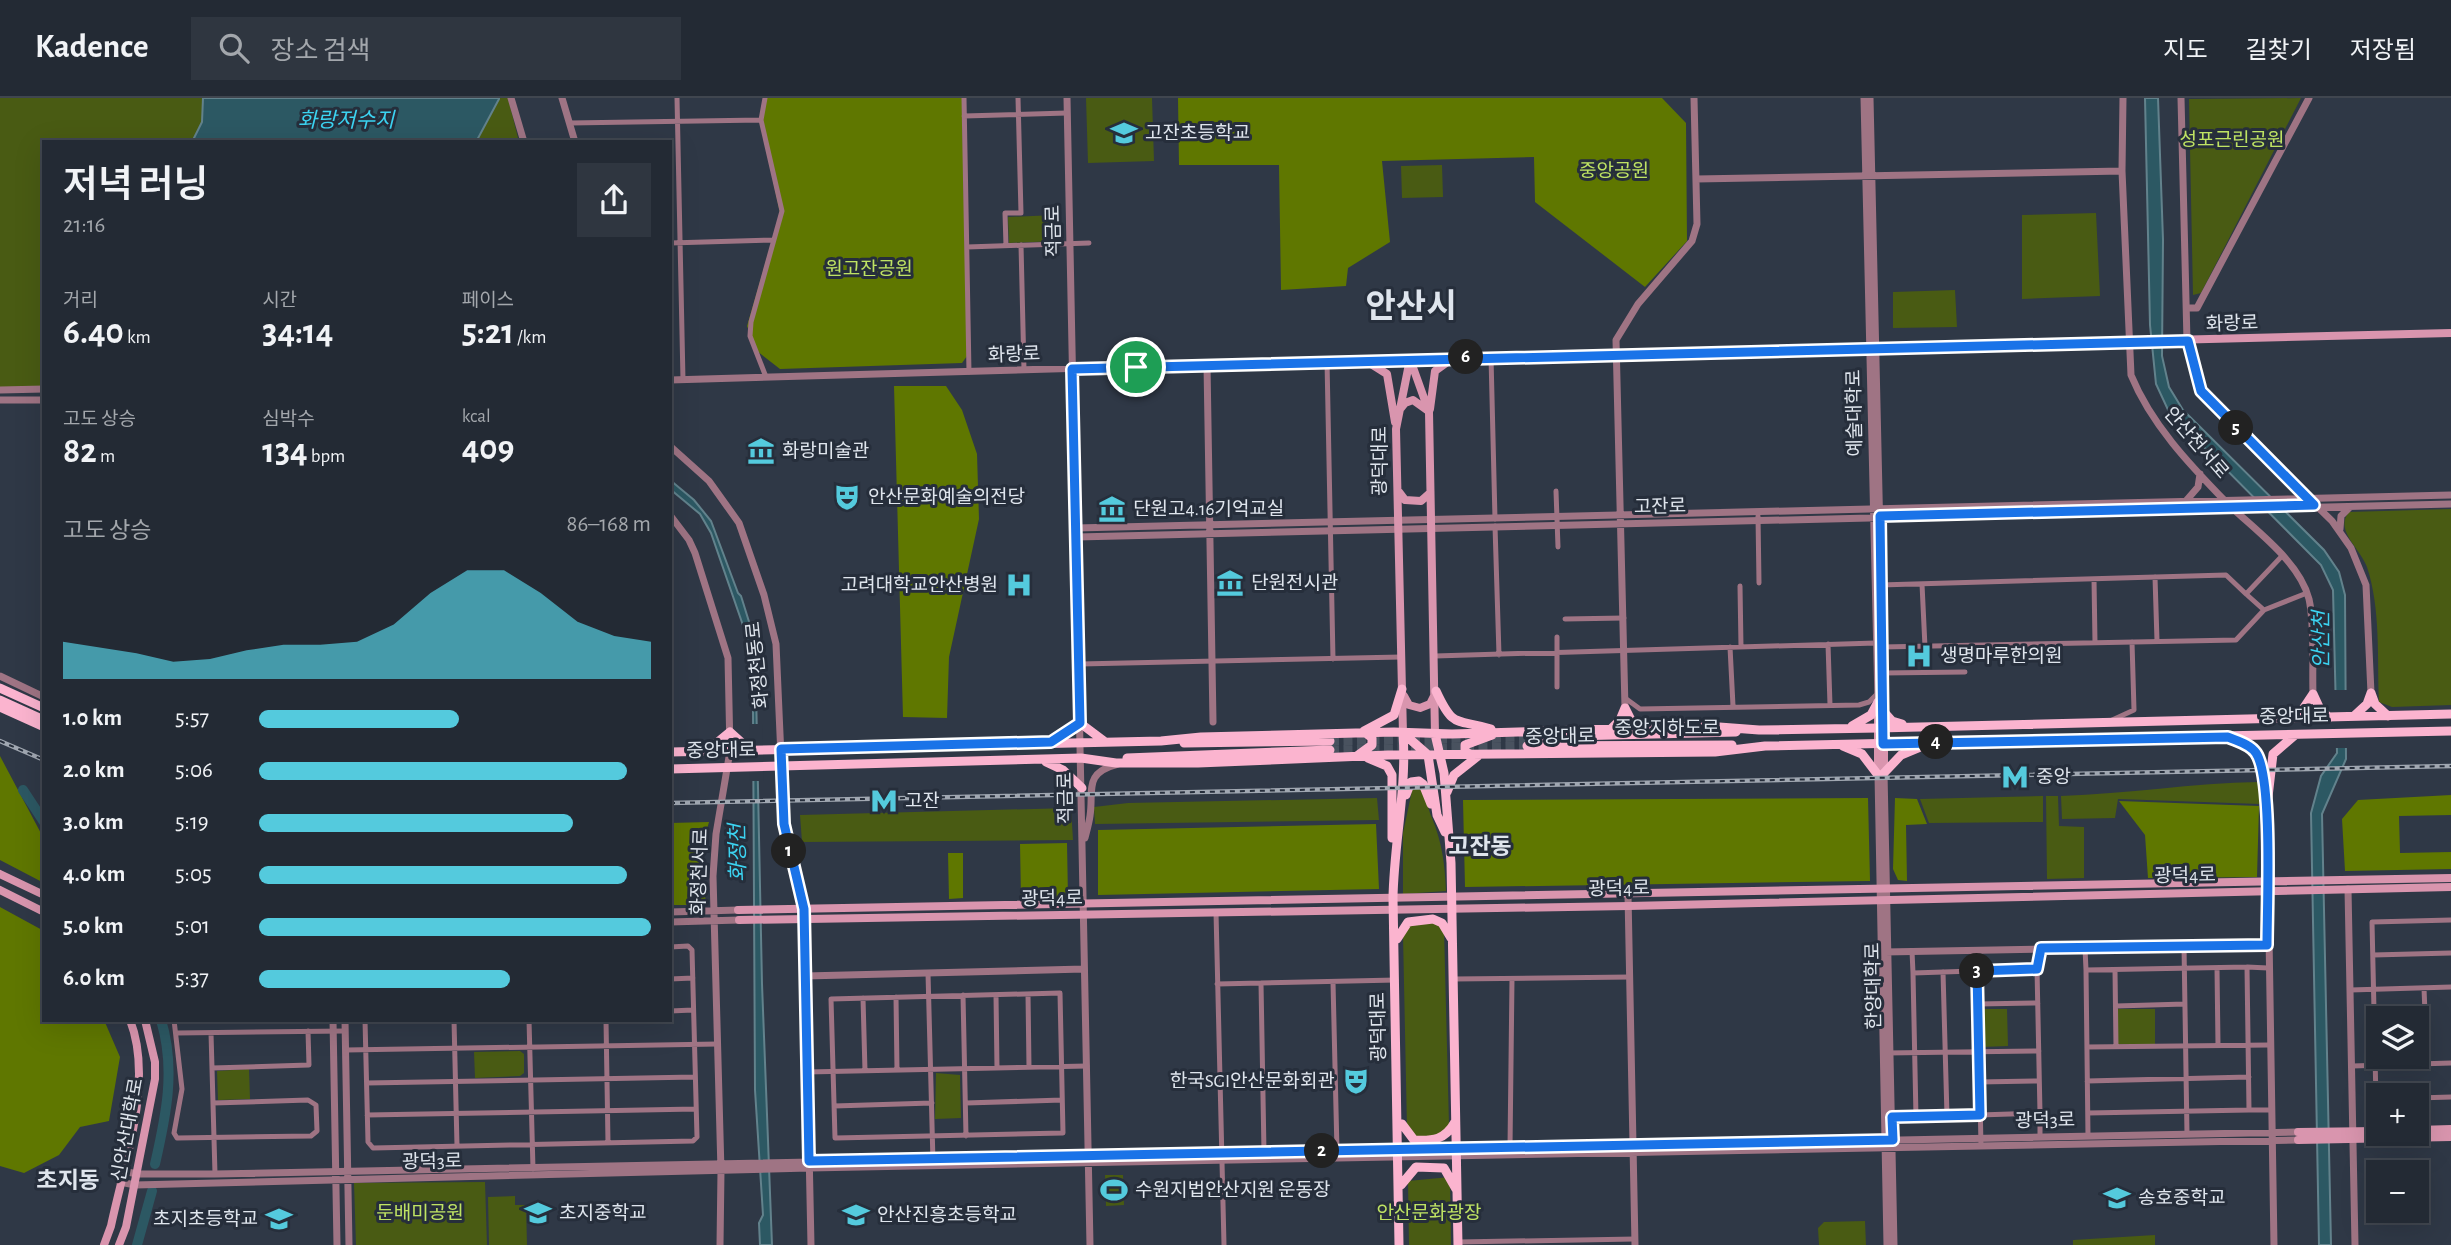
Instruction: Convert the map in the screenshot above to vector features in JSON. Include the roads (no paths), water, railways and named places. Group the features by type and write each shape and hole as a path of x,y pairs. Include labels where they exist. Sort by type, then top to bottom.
{"main road":[{"name":"화랑로","path":"1366,360 2176,342 2451,333"},
{"path":"1452,358 1435,371 1429,412 1435,734 1446,797 1452,907 1458,1243"},
{"path":"1410,359 1429,412"},
{"name":"광덕대로","path":"1399,1245 1400,1154 1393,898 1394,851 1403,801 1404,754 1396,429 1410,359"},
{"path":"1366,360 1388,374 1396,429"},
{"path":"1399,412 1405,402 1413,400 1421,402 1429,412"},
{"path":"1398,489 1405,500 1416,502 1426,499 1431,488"},
{"path":"0,688 42,707"},
{"path":"1402,689 1409,705 1420,708 1430,705 1436,691"},
{"path":"1363,734 1394,715 1402,689"},
{"path":"1436,691 1446,712 1454,719 1465,726 1499,732"},
{"path":"2359,715 2371,693"},
{"path":"2371,693 2375,704 2388,716"},
{"path":"2287,718 2301,712 2313,694 2325,716"},
{"path":"1848,728 1871,715 1878,697"},
{"name":"예술대학로","path":"1878,697 1882,727"},
{"path":"0,700 42,719"},
{"path":"1625,703 1631,720 1641,728"},
{"path":"1611,729 1620,720 1625,703"},
{"path":"0,707 42,726"},
{"path":"1884,712 1899,724 1928,726"},
{"name":"예술대학로","path":"1882,727 1884,712"},
{"name":"중앙대로","path":"672,752 730,751 745,748 1161,741 1225,736 1435,734 1706,726 1759,730 2451,714"},
{"path":"2398,732 2403,723 2399,716"},
{"path":"1051,742 1080,723 1105,741"},
{"name":"한양대학로","path":"1881,774 1882,727"},
{"name":"중앙지하도로","path":"1759,730 1713,735 1527,742 1765,746"},
{"name":"중앙대로","path":"672,769 1081,758 1120,763 1341,759 1404,754 1478,756 1715,752 1765,746 2451,731"},
{"path":"707,751 730,732 745,748"},
{"path":"1478,756 1465,752 1464,746 1499,732"},
{"path":"1341,759 1360,755 1372,745 1373,738 1363,734"},
{"path":"1403,734 1428,755 1437,815"},
{"path":"2267,813 2273,754 2295,734"},
{"path":"2228,737 2251,748 2258,756 2267,813"},
{"path":"1101,759 1330,746 1161,741"},
{"path":"1838,744 1862,754 1881,774 1901,755 1933,742"},
{"path":"1446,797 1454,775 1478,756"},
{"path":"1367,757 1387,766 1392,775 1394,851"},
{"path":"1044,761 1063,769 1082,788"},
{"path":"1403,801 1410,785 1419,781 1449,840"},
{"path":"0,874 42,894"},
{"name":"광덕4로","path":"2344,886 2451,878"},
{"name":"광덕4로","path":"738,910 1451,896 1884,894 2266,886 2451,887"},
{"path":"0,890 42,911"},
{"name":"광덕4로","path":"739,920 1629,906 1884,894"},
{"path":"1396,942 1408,922 1433,919 1442,923 1453,943"},
{"name":"신안산대학로","path":"104,1245 123,1171 140,1075 138,1043 131,1022"},
{"name":"신안산대학로","path":"119,1245 127,1227 155,1079 153,1052 146,1022"},
{"path":"1399,1119 1409,1136 1418,1140 1444,1137 1457,1119"},
{"path":"2429,1130 2451,1129"},
{"path":"2350,1135 2366,1133"},
{"path":"2298,1136 2451,1137"},
{"path":"1400,1188 1411,1170 1439,1166 1449,1173 1458,1190"}],"street":[{"path":"511,98 523,140"},
{"path":"562,98 574,140"},
{"path":"677,98 683,380"},
{"path":"765,98 761,120 782,211 751,321 750,336 766,377"},
{"path":"964,98 969,372"},
{"path":"1006,246 1005,213 1021,213 1018,98"},
{"name":"적금로","path":"1066,98 1080,664 1090,1245"},
{"path":"1694,98 1697,224 1692,241 1626,321 1616,340 1625,703 1640,709 1830,705 1865,704 1878,697"},
{"name":"예술대학로","path":"1864,98 1869,176"},
{"name":"예술대학로","path":"1870,98 1872,348 1879,645 1884,712"},
{"name":"안산천서로","path":"2123,98 2122,171 2131,375 2143,403 2170,441 2282,556 2307,593"},
{"path":"2181,98 2188,341 2201,391 2340,530 2359,564 2366,585 2371,693"},
{"path":"2187,308 2197,308 2309,98"},
{"path":"964,116 1067,113"},
{"path":"570,122 761,120"},
{"path":"1696,179 2122,171"},
{"path":"672,243 774,240"},
{"path":"967,247 1089,243"},
{"path":"1021,245 1024,370"},
{"path":"1491,357 1499,655"},
{"name":"화랑로","path":"672,380 1366,360"},
{"path":"1327,361 1333,659"},
{"path":"1201,737 1213,722 1207,365"},
{"path":"0,390 42,389"},
{"path":"0,400 42,400"},
{"name":"화정천동로","path":"672,448 709,481 728,504 747,543 776,643 776,767 786,835 804,909 811,1245"},
{"path":"2185,502 2198,487 2200,473"},
{"path":"1556,491 1558,547"},
{"path":"2235,505 2451,495"},
{"name":"고잔로","path":"1876,513 2226,501"},
{"name":"고잔로","path":"1077,532 2235,505 2243,508 2298,502"},
{"path":"2311,502 2353,506 2451,504"},
{"path":"2340,530 2343,512 2353,506"},
{"name":"예술대학로","path":"1876,513 1880,585 1878,697"},
{"path":"1758,516 1759,583"},
{"name":"화정천서로","path":"672,518 689,540 725,639 730,751 716,834 714,911 721,1167 720,1245"},
{"path":"2246,594 2282,556"},
{"path":"1880,585 2226,575 2264,610"},
{"path":"2155,577 2157,641"},
{"path":"2094,579 2095,643"},
{"path":"1922,584 1924,647"},
{"path":"1740,586 1741,647"},
{"path":"1435,656 1828,644 1924,647 2236,640 2264,610 2307,593 2313,694"},
{"path":"1565,620 1624,618"},
{"path":"1557,637 1557,687"},
{"path":"2110,721 2134,710 2132,642"},
{"path":"1828,644 1830,705"},
{"path":"1730,647 1733,706"},
{"path":"1080,664 1401,657"},
{"path":"1883,673 1965,672"},
{"path":"0,676 42,696"},
{"path":"1213,722 1225,736"},
{"name":"적금로","path":"1082,848 1091,807 1090,787 1094,778 1106,768 1120,763"},
{"name":"한양대학로","path":"1881,774 1889,1144 1894,1245"},
{"path":"2267,813 2266,886 2274,1245"},
{"path":"2344,886 2350,990 2350,1135 2355,1245"},
{"path":"1458,1243 1635,1242 1628,895"},
{"path":"672,912 738,910"},
{"path":"1216,912 1223,1245"},
{"path":"672,922 739,920"},
{"path":"2375,1006 2372,922 2451,920"},
{"path":"1885,952 2267,945"},
{"path":"365,1022 368,1142 373,1148 693,1141 697,1137 692,950 688,946 672,947"},
{"path":"2184,946 2187,1134"},
{"path":"2040,1137 2037,969 2041,948"},
{"path":"2085,948 2088,1136"},
{"path":"1977,950 1981,1142"},
{"path":"1912,951 1916,1116"},
{"path":"2373,955 2451,953"},
{"path":"2247,967 2249,1110"},
{"path":"2217,968 2218,1045"},
{"path":"2086,970 2268,968"},
{"path":"1913,973 2037,969"},
{"path":"805,976 1084,970"},
{"path":"2115,970 2116,1047"},
{"path":"928,972 933,1162"},
{"path":"1943,972 1947,1116"},
{"path":"1454,979 1630,976"},
{"path":"672,979 692,978"},
{"path":"1510,1147 1512,978"},
{"path":"1216,984 1396,980"},
{"path":"1333,982 1337,1151"},
{"path":"1261,983 1264,1152"},
{"path":"2350,990 2451,987"},
{"path":"2424,988 2425,1006"},
{"path":"1060,993 1063,1133 835,1139 831,999 929,996 1060,993"},
{"path":"1028,994 1029,1067"},
{"path":"963,995 967,1136"},
{"path":"996,995 997,1068"},
{"path":"896,997 897,1070"},
{"path":"863,998 865,1071"},
{"path":"1978,1004 2038,1003"},
{"path":"2116,1006 2185,1004"},
{"path":"672,1011 694,1010"},
{"path":"174,1022 181,1089 174,1133 177,1138 311,1136 317,1131 316,1105 308,1100 213,1103"},
{"path":"333,1022 337,1245"},
{"path":"345,1022 349,1245"},
{"path":"454,1022 457,1146"},
{"path":"529,1022 533,1171"},
{"path":"606,1022 608,1143"},
{"path":"212,1068 309,1065 308,1031"},
{"path":"177,1033 345,1031"},
{"path":"211,1032 215,1174"},
{"path":"346,1051 718,1044"},
{"path":"2087,1047 2269,1045"},
{"path":"1887,1053 2039,1051"},
{"name":"한양대학로","path":"1887,1053 1892,1117 1887,1245"},
{"path":"2429,1064 2451,1063"},
{"path":"2352,1066 2366,1065"},
{"path":"807,1072 1087,1066"},
{"path":"367,1083 695,1077"},
{"path":"2087,1080 2249,1077"},
{"path":"1979,1082 2039,1081"},
{"path":"2429,1098 2451,1097"},
{"path":"966,1103 1062,1100"},
{"path":"834,1106 932,1103"},
{"path":"367,1115 696,1109"},
{"path":"2088,1113 2271,1110"},
{"path":"1892,1117 2040,1113"},
{"name":"광덕3로","path":"1981,1142 2088,1136 2271,1136"},
{"name":"광덕3로","path":"123,1171 137,1174 533,1171 2298,1136"},
{"name":"광덕3로","path":"1457,1152 1510,1147 1633,1149"},
{"name":"광덕3로","path":"1221,1157 1264,1152 1400,1154"},
{"name":"광덕3로","path":"120,1182 135,1185 335,1181 533,1171"}],"water":[{"name":"화랑저수지","path":"203,98 499,98 477,140 193,140 202,122"},
{"path":"2145,98 2158,98 2163,240 2162,356 2169,387 2183,410 2324,550 2339,572 2345,595 2346,759 2322,814 2331,1245 2319,1245 2311,813 2321,776 2337,753 2333,590 2321,565 2169,412 2156,384 2150,325"},
{"path":"672,482 694,500 711,521 741,596 755,641 762,984 772,1245 760,1245 759,1223 763,1215 755,1090 753,709 747,637 711,533 700,514 672,491"}],"waterway":[{"path":"23,790 42,819"},
{"path":"155,1164 166,1110 169,1074 166,1038 162,1022"},
{"path":"137,1245 152,1191"}],"tunnel":[{"path":"1330,741 1527,737"},
{"path":"1330,750 1527,746"}],"railway":[{"path":"0,741 42,759"},
{"path":"672,803 2451,766"}],"place":[{"name":"고잔초등학교","path":"1124,133"},
{"name":"화랑미술관","path":"761,451"},
{"name":"안산문화예술의전당","path":"847,497"},
{"name":"단원고4.16기억교실","path":"1112,509"},
{"name":"단원전시관","path":"1230,583"},
{"name":"고려대학교안산병원","path":"1019,585"},
{"name":"생명마루한의원","path":"1919,656"},
{"name":"중앙","path":"2015,777"},
{"name":"고잔","path":"884,801"},
{"name":"한국SGI안산문화회관","path":"1356,1081"},
{"name":"수원지법안산지원 운동장","path":"1114,1190"},
{"name":"송호중학교","path":"2117,1198"},
{"name":"초지중학교","path":"538,1213"},
{"name":"안산진흥초등학교","path":"856,1215"},
{"name":"초지초등학교","path":"279,1219"}],"district":[{"name":"안산시","path":"1411,307"},
{"name":"고잔동","path":"1480,847"},
{"name":"초지동","path":"68,1181"}],"park label":[{"name":"성포근린공원","path":"2232,140"},
{"name":"중앙공원","path":"1614,171"},
{"name":"원고잔공원","path":"869,269"},
{"name":"둔배미공원","path":"420,1213"},
{"name":"안산문화광장","path":"1429,1213"}],"water label":[{"name":"안산천","path":"2321,640"},
{"name":"화정천","path":"738,853"}]}
